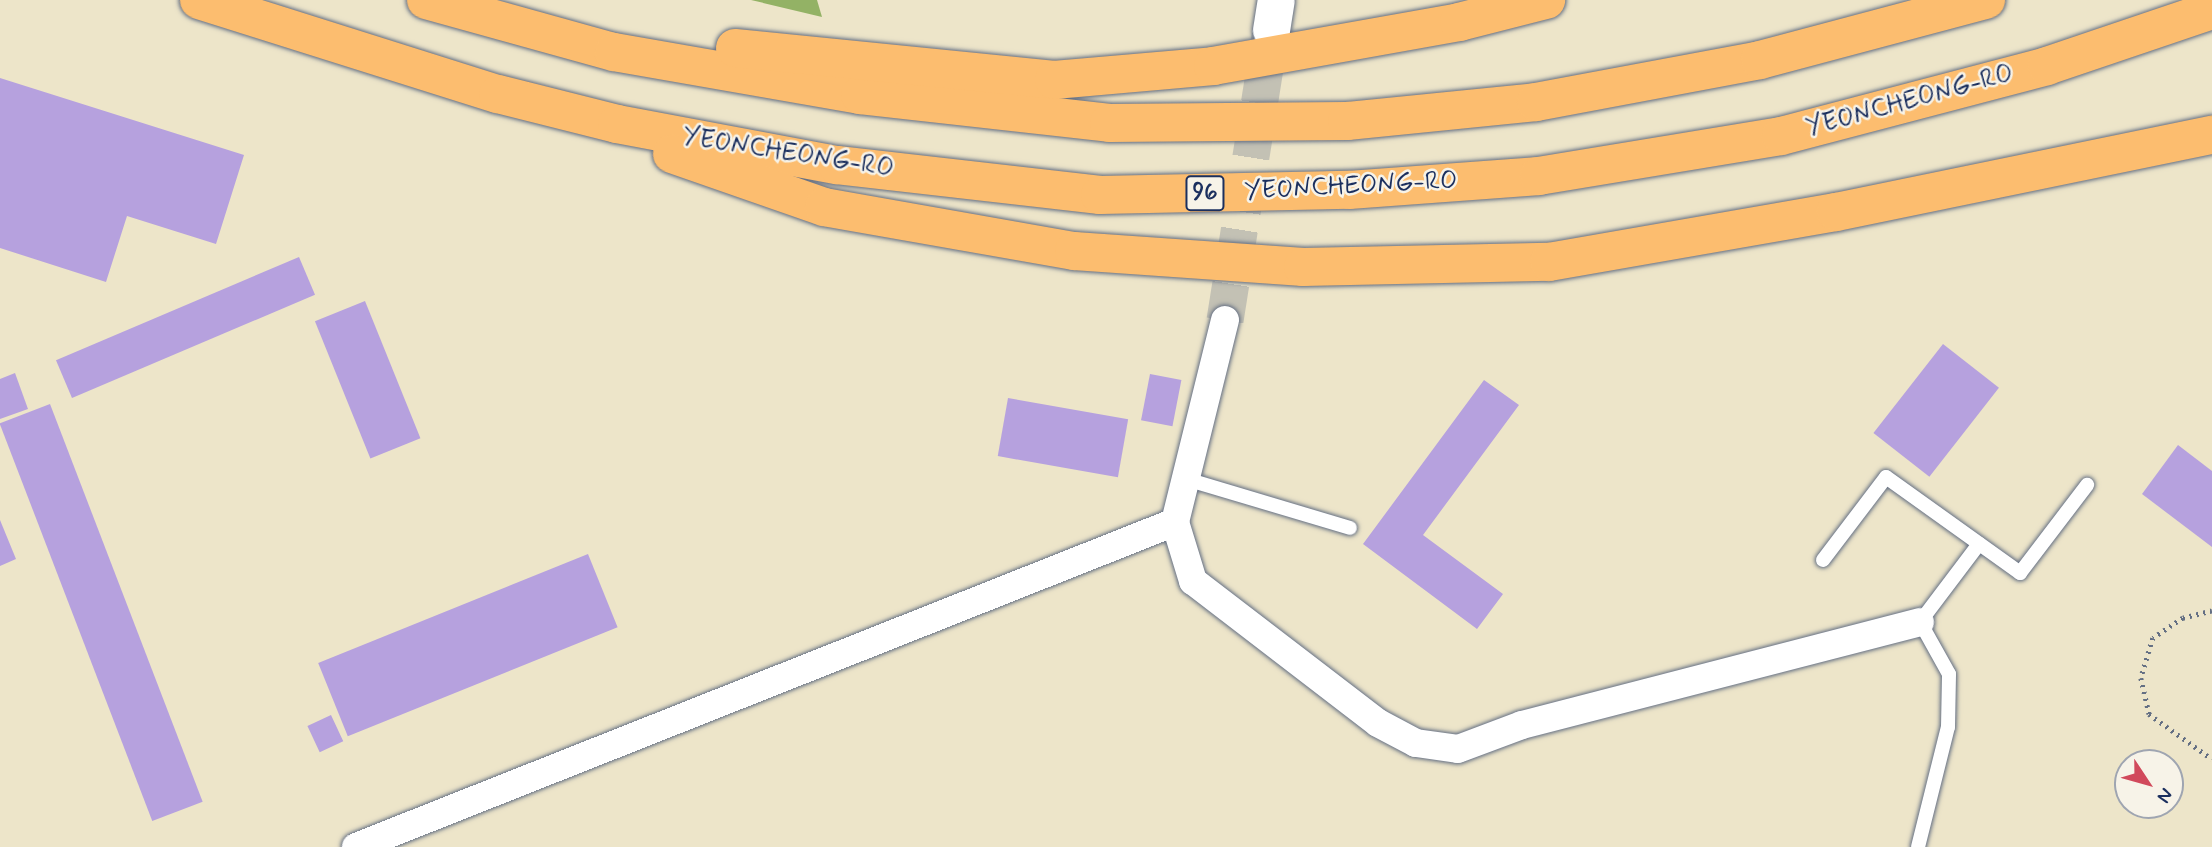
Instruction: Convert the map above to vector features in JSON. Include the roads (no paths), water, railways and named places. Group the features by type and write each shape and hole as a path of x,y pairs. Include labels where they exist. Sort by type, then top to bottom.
{"highway":[{"name":"YEONCHEONG-RO","path":"199,0 498,94 617,124 837,165 1100,195 1349,190 1539,176 1781,136 2047,66 2212,10"},
{"path":"426,0 614,52 860,95 1109,123 1347,121 1535,102 1760,60 1986,0"},
{"path":"485,18 854,62 1054,80 1213,66 1459,22 1546,0"},
{"path":"498,94 824,207 1074,251 1303,267 1549,262 1836,212 2212,135"}],"street":[{"path":"1225,320 1175,522 1193,580 1378,723 1416,743 1458,749 1522,725 1920,622"},
{"path":"356,847 1175,522"}],"lane":[{"path":"1823,560 1886,477 2020,573 2087,485"},
{"path":"1186,479 1350,528"},
{"path":"1918,847 1948,727 1949,674 1920,622 1979,544"}],"tunnel":[{"path":"1225,320 1271,30"}]}
